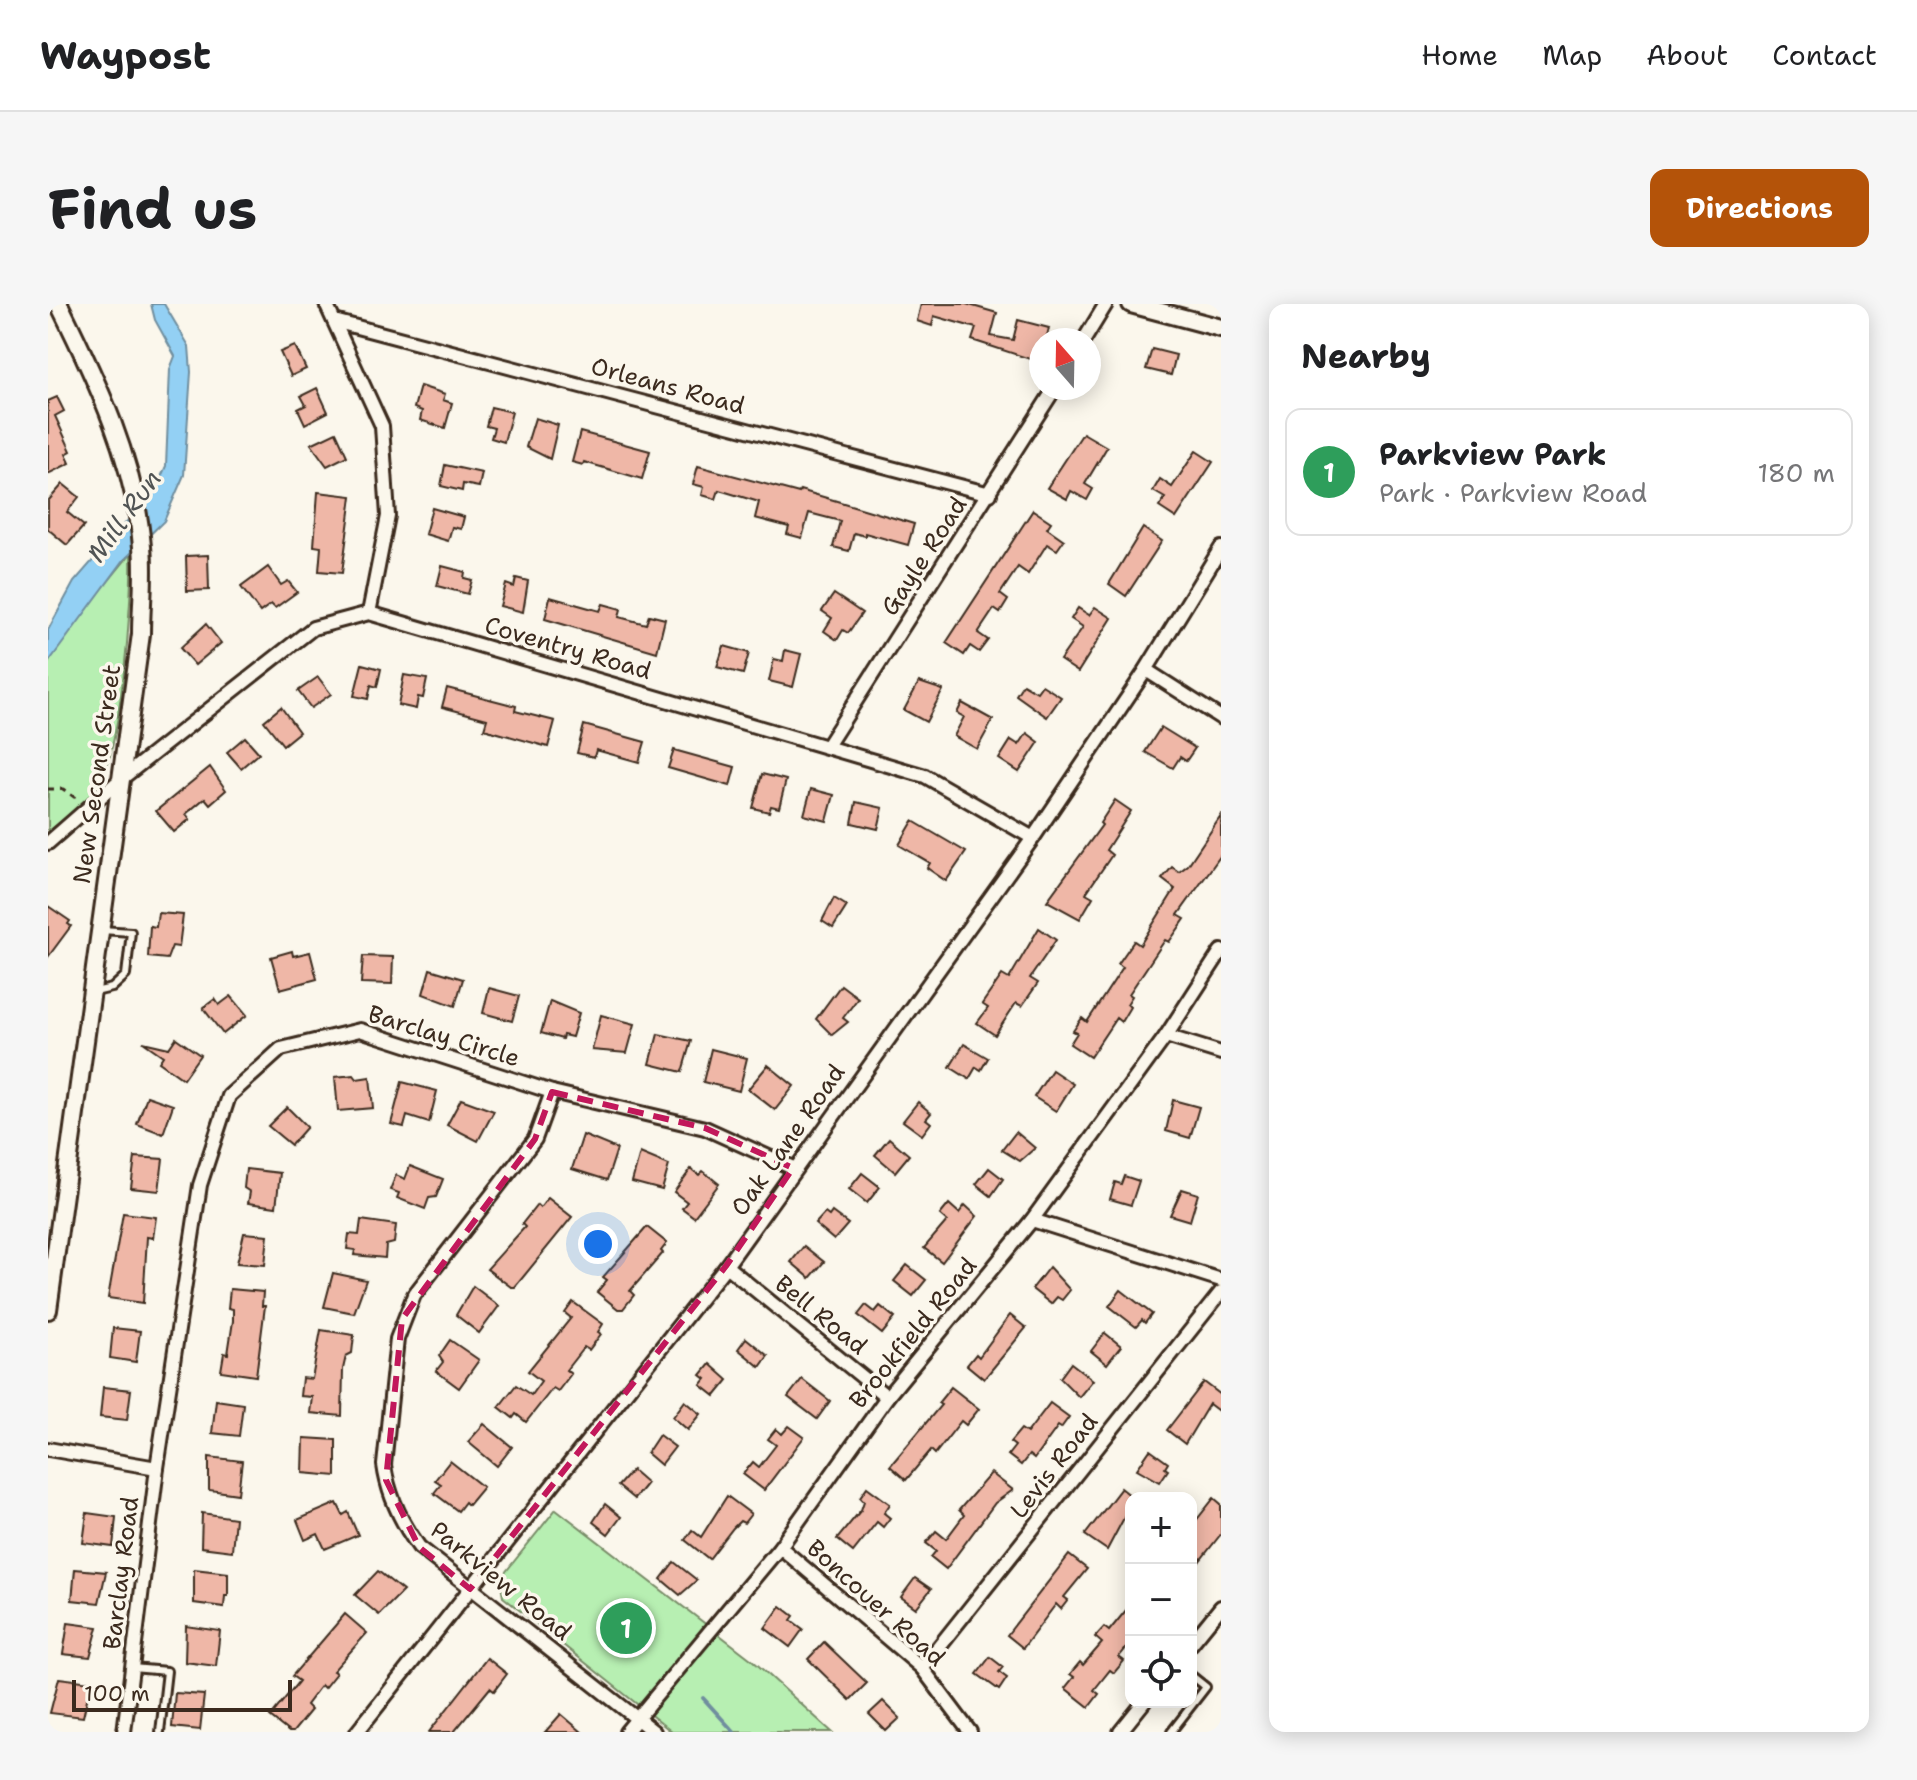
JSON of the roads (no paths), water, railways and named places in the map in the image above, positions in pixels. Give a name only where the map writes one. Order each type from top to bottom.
[{"type":"street","name":"New Second Street","points":[[48,1310],[141,634],[142,549],[136,505],[106,400],[59,304]]},
{"type":"street","points":[[48,843],[121,779],[313,628],[369,613],[388,516],[382,426],[326,304]]},
{"type":"street","points":[[1091,328],[1106,304]]},
{"type":"street","points":[[1131,304],[1221,328]]},
{"type":"street","name":"Orleans Road","points":[[334,321],[990,494]]},
{"type":"street","name":"Gayle Road","points":[[827,746],[1048,400]]},
{"type":"street","name":"Oak Lane Road","points":[[357,1732],[726,1266],[793,1168],[1033,838],[1146,670],[1221,548]]},
{"type":"street","name":"Coventry Road","points":[[369,613],[925,776],[1033,838]]},
{"type":"street","points":[[1146,670],[1221,718]]},
{"type":"street","name":"Brookfield Road","points":[[626,1732],[780,1547],[887,1397],[1032,1220],[1166,1036],[1221,951]]},
{"type":"street","name":"Barclay Circle","points":[[157,1468],[200,1185],[229,1096],[281,1049],[360,1030],[552,1092],[705,1128],[793,1168]]},
{"type":"street","points":[[1166,1036],[1221,1053]]},
{"type":"street","name":"Parkview Road","points":[[552,1092],[535,1139],[414,1295],[397,1339],[384,1465],[386,1480],[399,1517],[419,1547],[654,1732]]},
{"type":"street","points":[[1032,1220],[1221,1280]]},
{"type":"street","name":"Bell Road","points":[[726,1266],[887,1397]]},
{"type":"street","name":"Levis Road","points":[[922,1668],[1221,1292]]},
{"type":"street","points":[[48,1449],[157,1468]]},
{"type":"street","name":"Barclay Road","points":[[124,1732],[157,1468]]},
{"type":"street","name":"Boncouer Road","points":[[780,1547],[922,1668],[970,1732]]},
{"type":"street","points":[[1197,1637],[1221,1607]]},
{"type":"street","points":[[1124,1731],[1140,1708]]},
{"type":"lane","points":[[92,993],[112,988],[126,975],[131,932],[100,930]]},
{"type":"lane","points":[[132,1668],[167,1671],[160,1732]]},
{"type":"lane","points":[[1197,1680],[1206,1687],[1197,1699]]},
{"type":"lane","points":[[1171,1732],[1190,1708]]},
{"type":"water","name":"Mill Run","points":[[151,304],[164,304],[189,346],[191,372],[184,475],[164,521],[124,560],[48,663],[48,630],[74,582],[156,488],[166,466],[170,369],[175,356],[155,320]]},
{"type":"waterway","points":[[703,1698],[734,1732]]},
{"type":"place","name":"Parkview Park","points":[[626,1628]]}]
